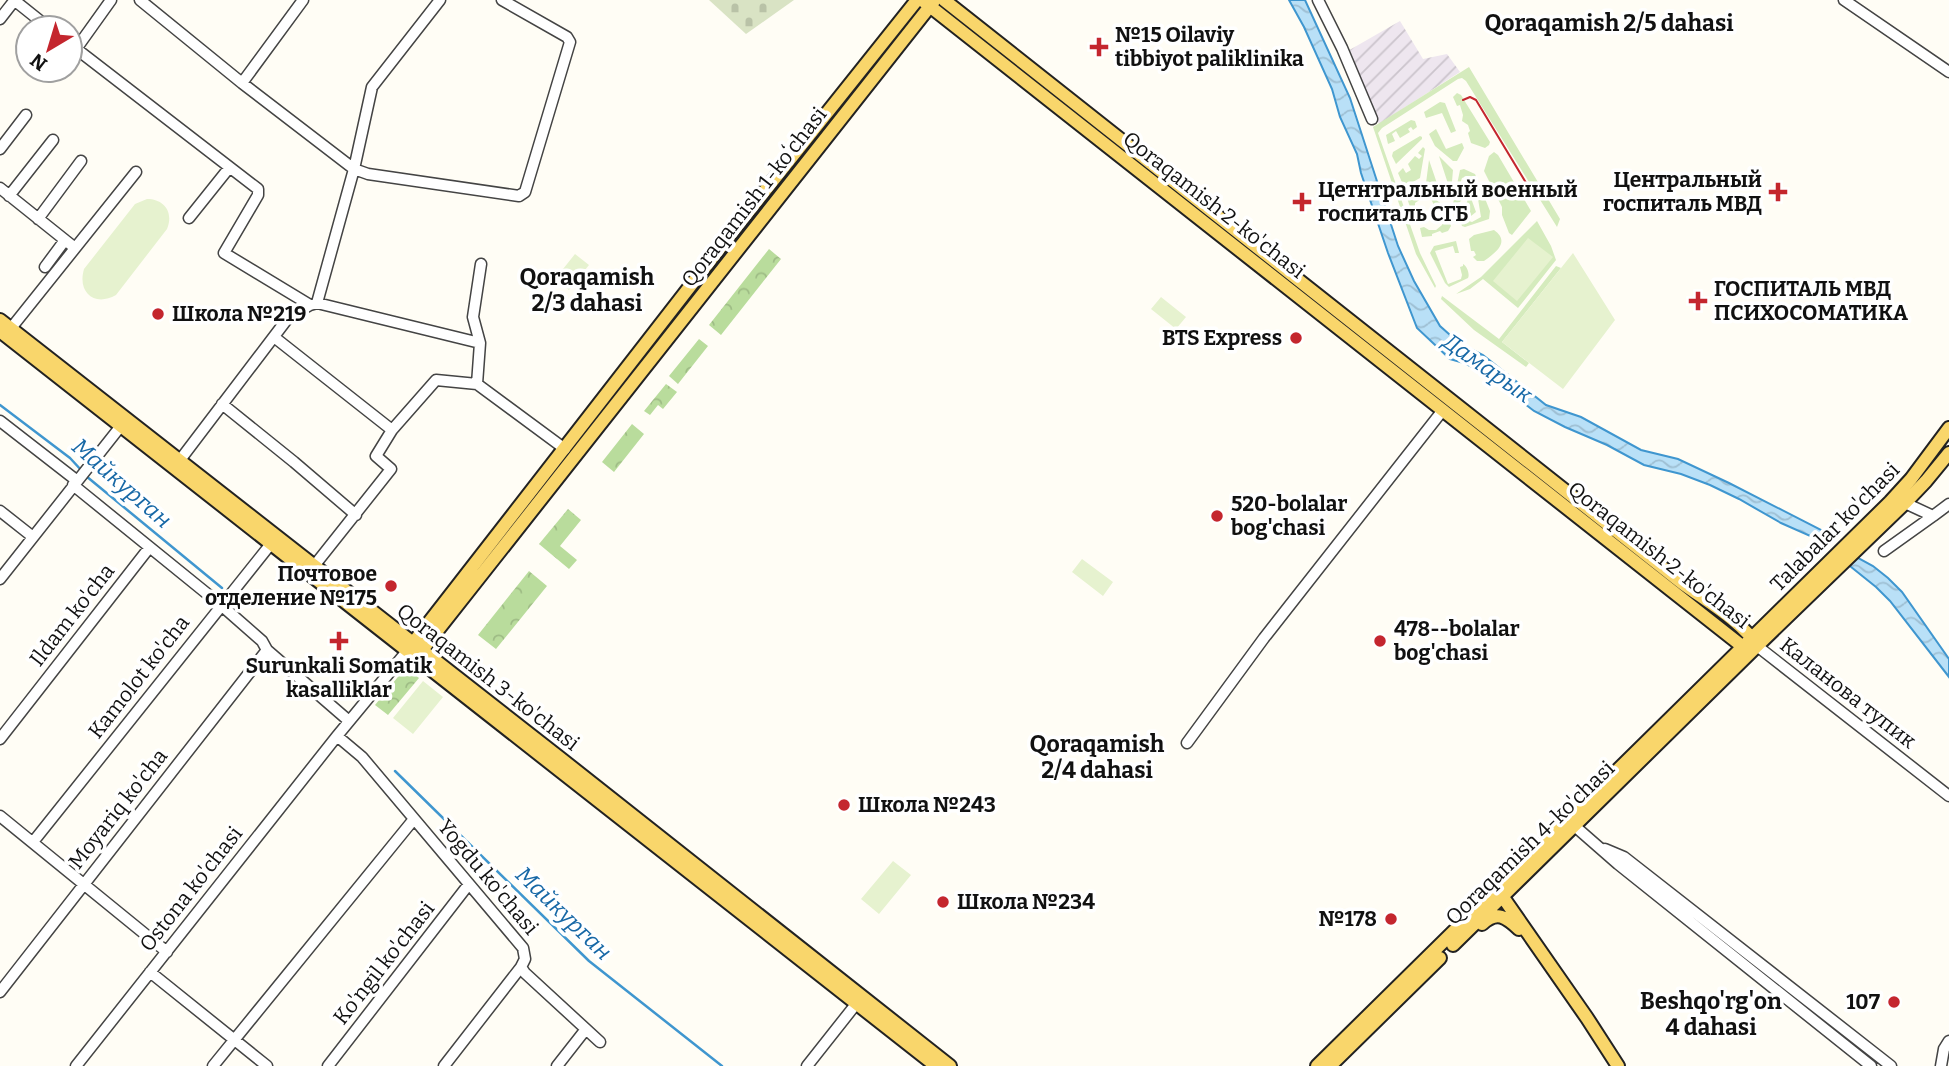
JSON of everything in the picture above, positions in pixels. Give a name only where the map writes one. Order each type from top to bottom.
[{"type":"main road","name":"Qoraqamish 1-koʻchasi","points":[[414,647],[740,222],[917,0]]},
{"type":"main road","name":"Qoraqamish 2-ko'chasi","points":[[944,0],[1125,151]]},
{"type":"main road","name":"Qoraqamish 1-koʻchasi","points":[[414,647],[752,231],[929,2]]},
{"type":"main road","name":"Qoraqamish 2-ko'chasi","points":[[929,2],[1125,151],[1750,643]]},
{"type":"main road","points":[[740,222],[752,231]]},
{"type":"main road","name":"Qoraqamish 3-ko'chasi","points":[[4,329],[414,647]]},
{"type":"main road","name":"Qoraqamish 2-ko'chasi","points":[[1416,381],[1443,410],[1750,643]]},
{"type":"main road","name":"Talabalar ko'chasi","points":[[1750,643],[1866,532],[1911,479],[1949,428]]},
{"type":"main road","name":"Talabalar ko'chasi","points":[[1866,532],[1905,503],[1949,453]]},
{"type":"main road","name":"Qoraqamish 3-ko'chasi","points":[[274,540],[314,566],[860,1000],[950,1066]]},
{"type":"main road","name":"Qoraqamish 4-ko'chasi","points":[[1317,1066],[1448,944],[1750,643]]},
{"type":"main road","points":[[1500,893],[1618,1066]]},
{"type":"main road","name":"Qoraqamish 4-ko'chasi","points":[[1330,1066],[1448,944],[1461,937],[1500,893]]},
{"type":"main road","points":[[1461,937],[1472,932],[1489,917],[1498,916],[1510,920],[1535,944]]},
{"type":"main road","name":"Qoraqamish 3-ko'chasi","points":[[860,1000],[936,1066]]},
{"type":"street","points":[[0,19],[14,0],[32,14]]},
{"type":"street","points":[[84,33],[111,0]]},
{"type":"street","points":[[140,0],[354,169],[368,174],[519,196],[525,192],[570,42],[567,37],[502,0]]},
{"type":"street","points":[[242,83],[303,0]]},
{"type":"street","points":[[177,464],[288,318],[314,304],[354,169],[372,87],[440,0]]},
{"type":"street","points":[[1318,0],[1372,119]]},
{"type":"street","points":[[1844,0],[1949,72]]},
{"type":"street","points":[[84,55],[258,189],[259,192],[224,253],[314,304],[480,343]]},
{"type":"street","points":[[0,149],[26,115]]},
{"type":"street","points":[[9,196],[53,140]]},
{"type":"street","points":[[38,219],[82,161]]},
{"type":"street","points":[[189,218],[229,168]]},
{"type":"street","points":[[4,329],[75,248],[136,172]]},
{"type":"street","points":[[0,188],[75,248]]},
{"type":"street","points":[[45,267],[65,240]]},
{"type":"street","points":[[477,384],[480,343],[473,317],[481,264]]},
{"type":"street","points":[[274,337],[392,430]]},
{"type":"street","points":[[314,566],[391,469],[376,456],[392,430],[436,380],[477,384],[565,449]]},
{"type":"street","points":[[222,404],[356,515]]},
{"type":"street","points":[[1186,743],[1264,638],[1443,410]]},
{"type":"street","points":[[0,421],[149,548],[222,603],[262,641],[267,650],[349,721]]},
{"type":"street","points":[[0,579],[124,422]]},
{"type":"street","points":[[1905,503],[1933,516]]},
{"type":"street","points":[[1884,551],[1949,504]]},
{"type":"street","points":[[0,510],[33,537]]},
{"type":"street","name":"Kamolot ko'cha","points":[[33,842],[274,540]]},
{"type":"street","name":"Ildam ko'cha","points":[[0,739],[149,548]]},
{"type":"street","name":"Каланова тупик","points":[[1750,643],[1949,796]]},
{"type":"street","name":"Ostona ko'chasi","points":[[76,1066],[349,721],[414,647]]},
{"type":"street","name":"Moyariq ko'cha","points":[[0,992],[267,650]]},
{"type":"street","name":"Yogdu ko'chasi","points":[[337,736],[362,757],[523,948],[525,959],[521,967],[524,972],[600,1042]]},
{"type":"street","points":[[0,816],[167,951]]},
{"type":"street","points":[[213,1066],[414,819]]},
{"type":"street","points":[[1571,823],[1618,864],[1871,1066]]},
{"type":"street","points":[[1601,848],[1624,857],[1891,1066]]},
{"type":"street","name":"Ko'ngil ko'chasi","points":[[328,1066],[469,884]]},
{"type":"street","points":[[444,1066],[521,967]]},
{"type":"street","points":[[150,972],[267,1066]]},
{"type":"street","points":[[1788,1000],[1795,991]]},
{"type":"street","points":[[807,1066],[860,1000]]},
{"type":"street","points":[[557,1066],[586,1028]]},
{"type":"street","points":[[1941,1066],[1944,1049],[1949,1041]]},
{"type":"shaded area","points":[[1400,21],[1423,59],[1447,54],[1460,72],[1379,124],[1346,52]]},
{"type":"green space","points":[[709,0],[794,0],[746,34]]},
{"type":"green space","points":[[908,25],[782,183],[779,183],[903,26]]},
{"type":"green space","points":[[1469,67],[1560,219],[1557,227],[1466,81],[1458,79],[1378,133],[1435,288],[1416,254],[1373,127]]},
{"type":"green space","points":[[1457,93],[1461,95],[1490,142],[1485,148],[1471,143],[1468,125],[1462,121],[1460,105],[1457,106],[1453,97]]},
{"type":"green space","points":[[1440,102],[1445,103],[1456,131],[1451,133],[1442,113],[1426,118],[1424,112]]},
{"type":"green space","points":[[1411,120],[1415,121],[1417,127],[1413,130],[1411,127],[1408,129],[1410,132],[1400,138],[1396,131],[1392,134],[1395,141],[1388,144],[1386,135]]},
{"type":"green space","points":[[1436,129],[1446,149],[1462,143],[1464,148],[1457,161],[1453,161],[1435,146],[1429,134]]},
{"type":"green space","points":[[1420,136],[1422,139],[1396,164],[1393,152]]},
{"type":"green space","points":[[1423,147],[1425,149],[1420,178],[1404,187],[1398,173],[1403,168],[1406,173],[1411,170],[1408,164],[1415,156],[1419,159],[1422,156],[1418,153]]},
{"type":"green space","points":[[1494,152],[1531,211],[1512,235],[1484,171],[1489,156]]},
{"type":"green space","points":[[1439,156],[1453,170],[1451,193]]},
{"type":"green space","points":[[1429,160],[1442,198],[1426,183]]},
{"type":"green space","points":[[1460,170],[1475,174],[1477,179],[1462,178],[1460,184],[1463,198],[1453,204]]},
{"type":"green space","points":[[1470,181],[1481,189],[1472,196],[1476,212],[1471,216],[1457,212],[1455,207],[1467,203],[1465,185]]},
{"type":"green space","points":[[1421,188],[1444,206],[1446,219],[1449,219],[1451,226],[1448,231],[1422,237],[1420,228],[1436,230],[1444,219],[1441,213],[1433,209],[1431,199],[1424,197],[1415,203],[1415,209],[1422,219],[1415,222],[1406,195]]},
{"type":"green space","points":[[1484,196],[1490,211],[1489,219],[1462,226],[1459,218],[1472,222],[1481,217],[1478,199]]},
{"type":"green space","points":[[147,199],[158,201],[166,208],[169,217],[167,229],[116,295],[95,298],[83,285],[84,269],[135,204]]},
{"type":"green space","points":[[1537,221],[1556,260],[1518,308],[1483,279],[1470,289],[1456,294],[1481,277]]},
{"type":"green space","points":[[1494,230],[1501,239],[1500,247],[1484,261],[1477,261],[1473,257],[1476,255],[1471,251],[1469,239]]},
{"type":"green space","points":[[738,234],[741,236],[428,636],[425,634]]},
{"type":"green space","points":[[1528,238],[1553,257],[1517,301],[1493,281]]},
{"type":"green space","points":[[1456,241],[1459,253],[1455,253],[1453,246],[1435,251],[1448,284],[1461,279],[1460,267],[1463,264],[1468,270],[1468,278],[1449,287],[1430,253],[1434,246]]},
{"type":"green space","points":[[769,249],[781,259],[721,335],[709,325]]},
{"type":"green space","points":[[1573,253],[1615,320],[1563,389],[1502,342]]},
{"type":"green space","points":[[575,254],[589,265],[569,290],[555,279]]},
{"type":"green space","points":[[1556,266],[1561,268],[1502,342],[1529,363],[1526,367],[1474,330],[1441,299],[1442,296],[1499,339]]},
{"type":"green space","points":[[1161,297],[1186,317],[1176,329],[1151,309]]},
{"type":"green space","points":[[699,339],[708,346],[678,384],[669,376]]},
{"type":"green space","points":[[666,384],[677,392],[663,409],[658,405],[650,415],[644,411]]},
{"type":"green space","points":[[632,424],[644,434],[614,472],[602,462]]},
{"type":"green space","points":[[568,509],[581,520],[560,546],[577,560],[569,569],[539,544]]},
{"type":"green space","points":[[1082,559],[1113,582],[1103,596],[1072,572]]},
{"type":"green space","points":[[529,571],[547,586],[496,649],[478,635]]},
{"type":"green space","points":[[406,667],[419,678],[388,715],[375,705]]},
{"type":"green space","points":[[423,681],[443,697],[413,734],[393,718]]},
{"type":"green space","points":[[893,861],[911,875],[879,914],[861,899]]},
{"type":"water","name":"Дамарык","points":[[1289,0],[1305,0],[1350,98],[1398,246],[1414,281],[1440,326],[1459,343],[1483,355],[1546,405],[1581,417],[1641,450],[1678,459],[1831,535],[1858,558],[1888,578],[1902,592],[1949,659],[1949,677],[1890,601],[1815,538],[1710,485],[1681,474],[1644,465],[1534,411],[1485,373],[1450,359],[1417,328],[1388,253],[1357,154],[1340,117],[1332,89]]},
{"type":"pier","points":[[1834,533],[1861,555],[1847,569],[1820,547]]},
{"type":"waterway","name":"Майкурган","points":[[0,405],[70,458],[82,471]]},
{"type":"waterway","name":"Майкурган","points":[[86,476],[222,588]]},
{"type":"waterway","name":"Майкурган","points":[[395,771],[589,961],[722,1066]]},
{"type":"tram line","points":[[1463,100],[1470,97],[1476,100],[1534,196]]},
{"type":"place","name":"№15 Oilaviy tibbiyot paliklinika","points":[[1099,47]]},
{"type":"place","name":"Центральный госпиталь МВД","points":[[1778,192]]},
{"type":"place","name":"Цетнтральный военный госпиталь СГБ","points":[[1302,202]]},
{"type":"place","name":"ГОСПИТАЛЬ МВД ПСИХОСОМАТИКА","points":[[1698,301]]},
{"type":"place","name":"Школа №219","points":[[158,314]]},
{"type":"place","name":"BTS Express","points":[[1296,338]]},
{"type":"place","name":"520-bolalar bog'chasi","points":[[1217,516]]},
{"type":"place","name":"Почтовое отделение №175","points":[[391,586]]},
{"type":"place","name":"Surunkali Somatik kasalliklar","points":[[339,641]]},
{"type":"place","name":"478--bolalar bog'chasi","points":[[1380,641]]},
{"type":"place","name":"Школа №243","points":[[844,805]]},
{"type":"place","name":"Школа №234","points":[[943,902]]},
{"type":"place","name":"№178","points":[[1391,919]]},
{"type":"place","name":"107","points":[[1894,1002]]},
{"type":"district","name":"Qoraqamish 2/5 dahasi","points":[[1609,23]]},
{"type":"district","name":"Qoraqamish 2/3 dahasi","points":[[587,290]]},
{"type":"district","name":"Qoraqamish 2/4 dahasi","points":[[1097,757]]},
{"type":"district","name":"Beshqo'rg'on 4 dahasi","points":[[1711,1014]]}]
